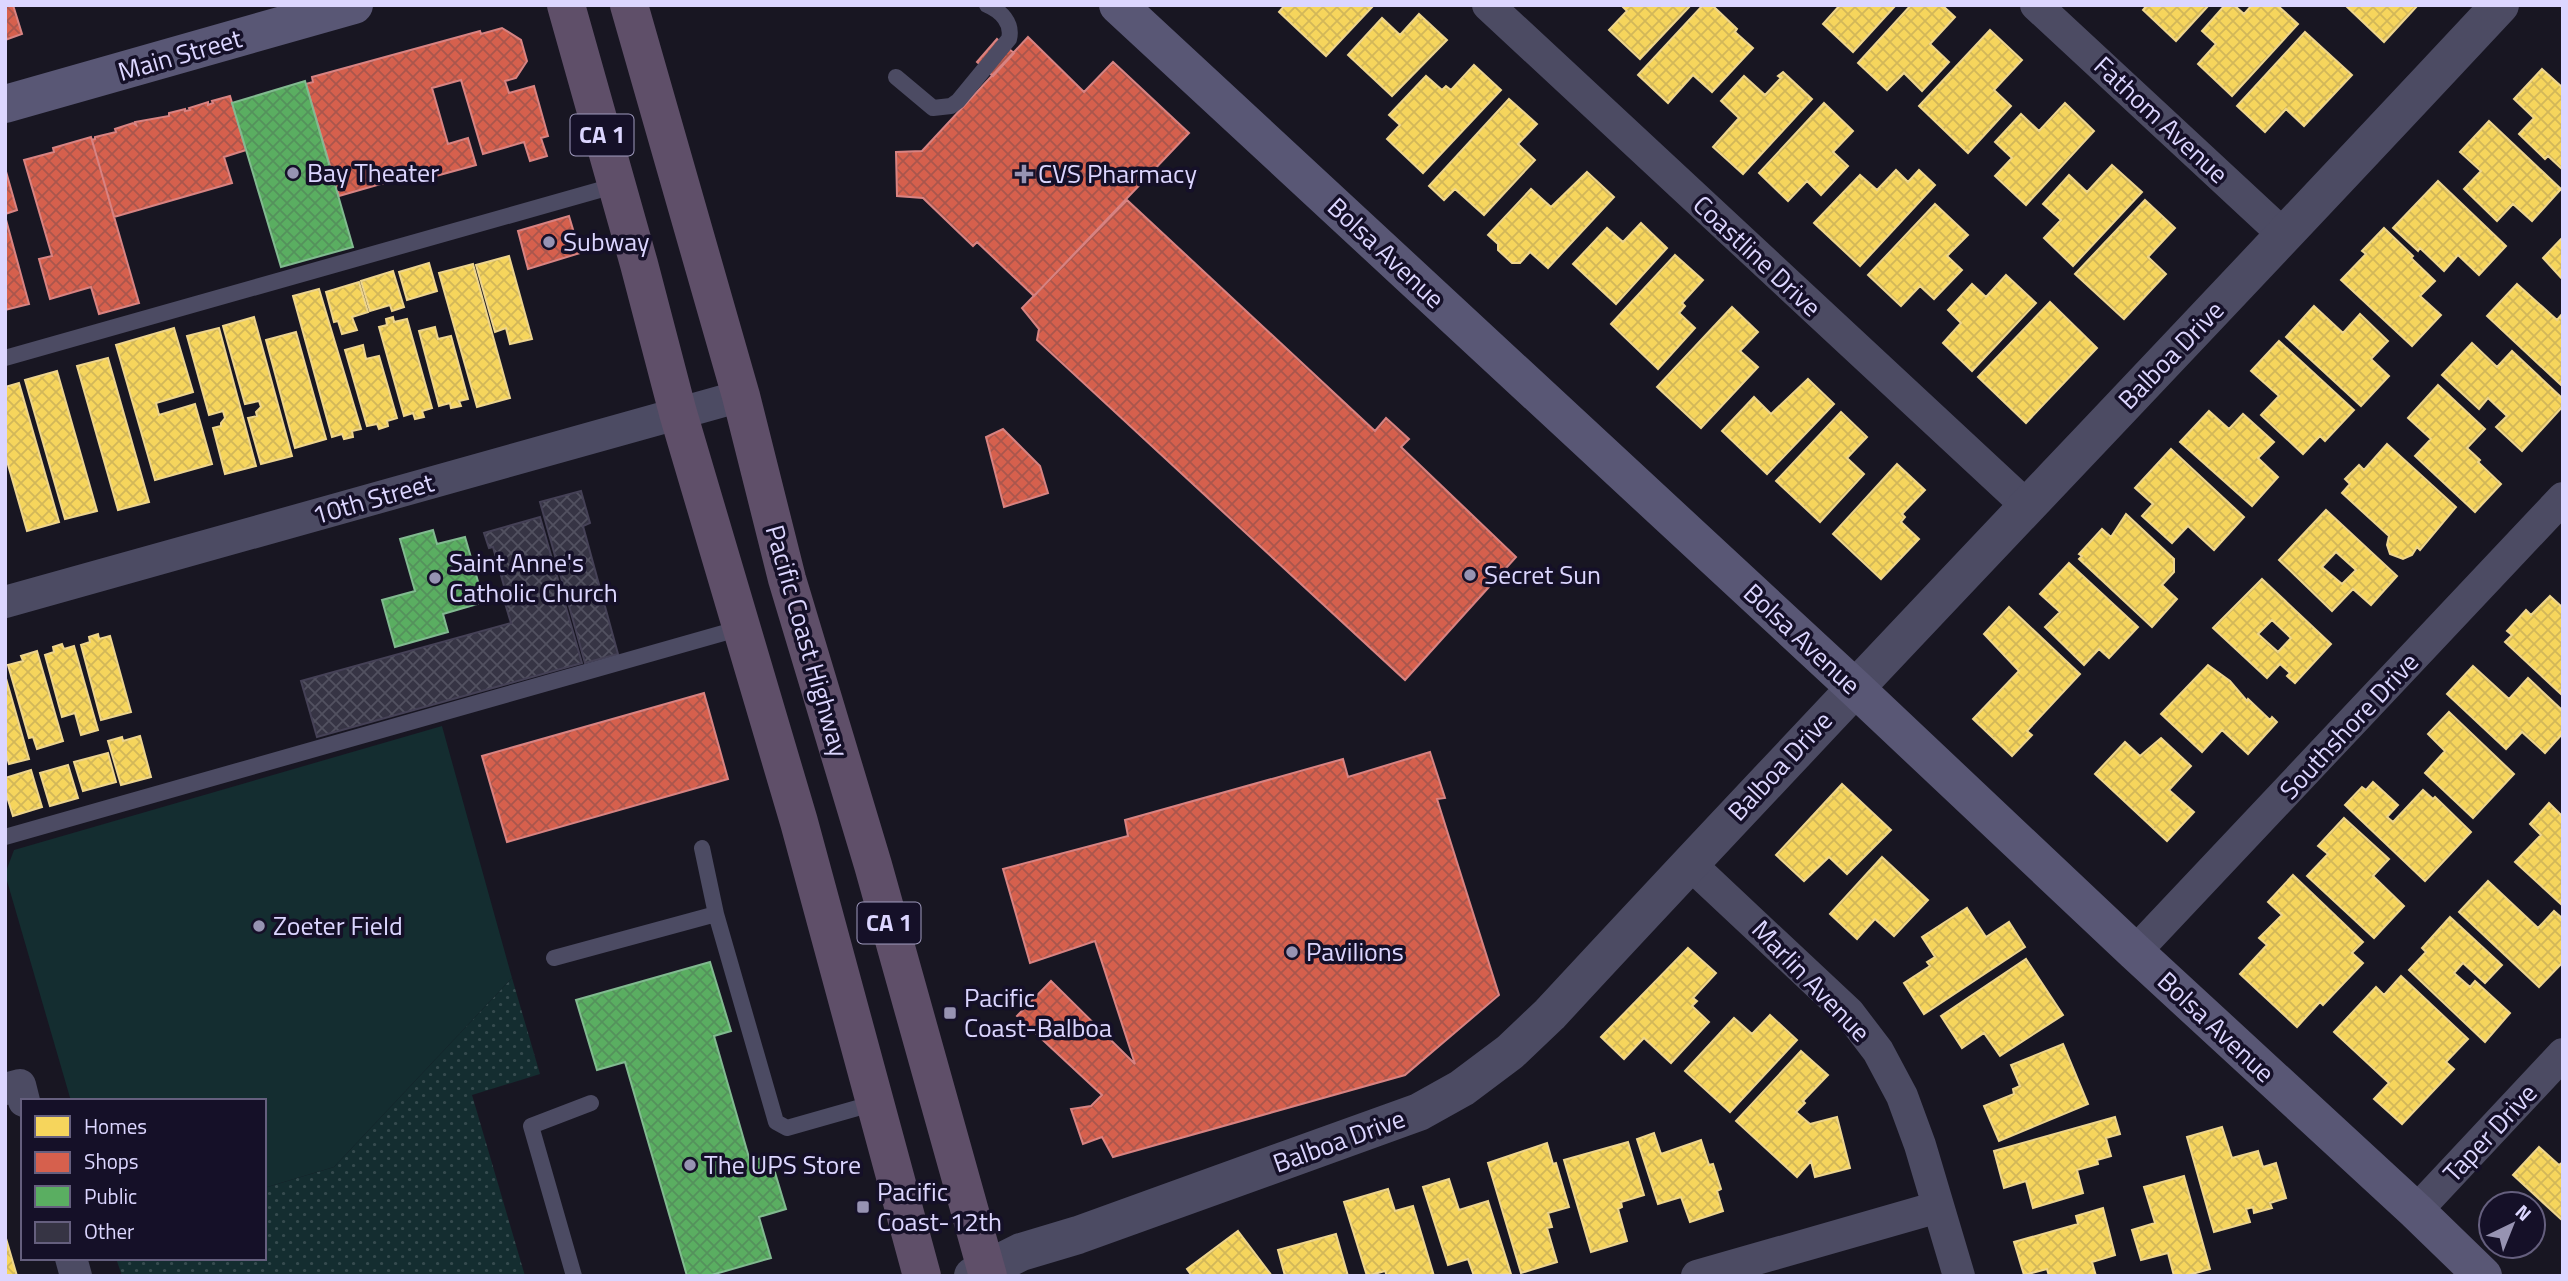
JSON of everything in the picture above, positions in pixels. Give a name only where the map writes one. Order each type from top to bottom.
[{"type":"highway","name":"CA 1","points":[[566,5],[678,413],[799,822],[922,1276]]},
{"type":"highway","name":"Pacific Coast Highway","points":[[629,5],[741,396],[787,579],[873,865],[982,1273]]},
{"type":"main road","name":"Main Street","points":[[5,104],[305,12],[354,5]]},
{"type":"main road","name":"Bolsa Avenue","points":[[1118,5],[1854,687],[2483,1276]]},
{"type":"street","name":"Coastline Drive","points":[[1488,5],[2027,506]]},
{"type":"street","name":"Fathom Avenue","points":[[2036,5],[2285,236]]},
{"type":"street","name":"Balboa Drive","points":[[982,1273],[1021,1252],[1078,1235],[1419,1112],[1462,1088],[1510,1052],[1550,1014],[1854,687],[2285,236],[2500,5]]},
{"type":"street","name":"10th Street","points":[[5,602],[741,396]]},
{"type":"street","name":"Southshore Drive","points":[[2135,953],[2563,498]]},
{"type":"street","name":"Marlin Avenue","points":[[1689,863],[1849,1013],[1878,1051],[1902,1096],[1916,1133],[1959,1276]]},
{"type":"street","name":"Taper Drive","points":[[2416,1211],[2563,1054]]},
{"type":"street","points":[[1697,1276],[1938,1207]]},
{"type":"lane","points":[[896,77],[933,108],[941,108],[958,101],[1010,39],[1009,25],[1004,17],[987,5]]},
{"type":"lane","points":[[5,358],[617,186]]},
{"type":"lane","points":[[5,837],[741,628]]},
{"type":"lane","points":[[702,848],[716,914],[776,1122],[787,1128],[875,1103]]},
{"type":"lane","points":[[554,958],[716,914]]},
{"type":"lane","points":[[575,1276],[531,1126],[592,1103]]},
{"type":"green space","name":"Zoeter Field","points":[[442,726],[512,978],[334,1167],[266,1187],[266,1099],[70,1099],[5,874],[14,850]]},
{"type":"green space","points":[[512,978],[540,1074],[472,1095],[525,1276],[122,1276],[117,1260],[266,1260],[266,1187],[334,1167]]},
{"type":"building: Homes","points":[[1285,5],[1374,5],[1326,56],[1279,12]]},
{"type":"building: Homes","points":[[1621,5],[1691,5],[1640,59],[1609,30],[1627,11]]},
{"type":"building: Homes","points":[[1703,5],[1712,5],[1753,48],[1712,92],[1693,75],[1668,103],[1638,75]]},
{"type":"building: Homes","points":[[1840,5],[1896,5],[1853,52],[1823,24]]},
{"type":"building: Homes","points":[[1911,5],[1942,5],[1955,17],[1930,44],[1949,62],[1922,91],[1904,73],[1887,90],[1858,63]]},
{"type":"building: Homes","points":[[2147,5],[2209,5],[2176,41],[2143,10]]},
{"type":"building: Homes","points":[[2225,5],[2234,5],[2244,14],[2252,5],[2277,5],[2298,24],[2232,96],[2198,64],[2216,44],[2202,31]]},
{"type":"building: Homes","points":[[2345,5],[2418,5],[2384,42]]},
{"type":"building: Homes","points":[[1419,14],[1447,40],[1392,96],[1348,55],[1382,18],[1400,35]]},
{"type":"building: Homes","points":[[1990,30],[2022,60],[1994,90],[2011,106],[1968,153],[1919,106]]},
{"type":"building: Homes","points":[[2305,32],[2352,75],[2304,126],[2286,109],[2265,132],[2237,106]]},
{"type":"building: Homes","points":[[1474,65],[1501,90],[1423,173],[1387,139],[1400,125],[1389,115],[1426,76],[1442,90],[1446,86],[1451,90]]},
{"type":"building: Homes","points":[[2542,69],[2563,88],[2563,170],[2548,156],[2545,159],[2519,134],[2534,118],[2514,99]]},
{"type":"building: Homes","points":[[1783,72],[1812,99],[1743,174],[1713,147],[1739,118],[1721,101],[1744,76],[1765,95],[1781,78],[1778,76]]},
{"type":"building: Homes","points":[[1509,99],[1537,124],[1518,144],[1535,160],[1484,215],[1455,189],[1444,200],[1429,186]]},
{"type":"building: Homes","points":[[1824,103],[1853,131],[1833,152],[1848,166],[1821,195],[1807,181],[1788,201],[1759,173]]},
{"type":"building: Homes","points":[[2065,103],[2094,131],[2026,205],[1995,176],[2012,158],[1995,142],[2021,114],[2039,131]]},
{"type":"building: Homes","points":[[2489,121],[2561,189],[2532,221],[2513,204],[2497,221],[2464,189],[2481,171],[2460,152]]},
{"type":"building: Homes","points":[[2112,165],[2142,192],[2073,266],[2044,238],[2061,220],[2043,204],[2069,175],[2087,192]]},
{"type":"building: Homes","points":[[1896,170],[1908,182],[1919,170],[1935,185],[1860,266],[1814,223],[1860,175],[1877,190]]},
{"type":"building: Homes","points":[[1587,172],[1614,197],[1548,268],[1530,252],[1520,263],[1512,263],[1498,250],[1498,244],[1488,235],[1531,189],[1551,207]]},
{"type":"building: Homes","points":[[2438,181],[2506,246],[2479,275],[2458,255],[2444,271],[2420,248],[2418,251],[2393,228]]},
{"type":"building: Homes","points":[[2145,200],[2175,228],[2148,257],[2166,274],[2124,319],[2075,274]]},
{"type":"building: Homes","points":[[1935,204],[1968,235],[1947,256],[1962,270],[1934,299],[1920,286],[1901,306],[1868,275]]},
{"type":"building: Homes","points":[[1641,223],[1667,248],[1616,304],[1573,264],[1607,228],[1623,242]]},
{"type":"building: Homes","points":[[2384,228],[2435,281],[2420,296],[2441,315],[2412,346],[2341,280],[2366,254],[2362,251]]},
{"type":"building: Homes","points":[[2563,237],[2563,280],[2543,258]]},
{"type":"building: Homes","points":[[1675,255],[1703,280],[1682,303],[1685,306],[1679,313],[1695,328],[1658,369],[1611,324]]},
{"type":"building: Homes","points":[[509,256],[532,339],[510,344],[506,328],[495,332],[476,265]]},
{"type":"building: Homes","points":[[429,263],[437,291],[407,300],[399,272]]},
{"type":"building: Homes","points":[[473,264],[510,398],[477,407],[439,273]]},
{"type":"building: Homes","points":[[393,271],[404,307],[392,311],[390,305],[370,311],[361,281]]},
{"type":"building: Homes","points":[[2006,275],[2036,303],[1972,371],[1943,343],[1961,323],[1948,310],[1972,284],[1986,297]]},
{"type":"building: Homes","points":[[359,282],[368,312],[352,317],[357,330],[342,334],[338,321],[334,322],[326,292]]},
{"type":"building: Homes","points":[[2517,284],[2557,320],[2563,313],[2561,385],[2487,316]]},
{"type":"building: Homes","points":[[319,289],[361,429],[352,431],[353,437],[344,439],[342,434],[332,437],[293,296]]},
{"type":"building: Homes","points":[[2050,302],[2097,348],[2026,423],[1978,377]]},
{"type":"building: Homes","points":[[2314,306],[2343,333],[2360,314],[2388,341],[2371,359],[2389,376],[2361,406],[2286,337]]},
{"type":"building: Homes","points":[[1732,307],[1758,332],[1740,351],[1758,367],[1701,428],[1657,387]]},
{"type":"building: Homes","points":[[254,317],[292,456],[261,464],[248,418],[257,416],[256,412],[261,407],[259,401],[245,404],[223,326]]},
{"type":"building: Homes","points":[[393,317],[394,322],[407,319],[432,408],[422,411],[424,417],[415,419],[413,413],[404,416],[379,327],[387,325],[386,319]]},
{"type":"building: Homes","points":[[435,327],[438,339],[451,336],[468,399],[459,401],[461,406],[451,408],[450,403],[439,406],[419,331]]},
{"type":"building: Homes","points":[[174,328],[193,392],[156,403],[159,415],[195,404],[212,464],[155,480],[116,345]]},
{"type":"building: Homes","points":[[219,328],[256,466],[225,474],[213,428],[221,426],[225,418],[223,411],[209,415],[187,336]]},
{"type":"building: Homes","points":[[296,332],[326,439],[295,448],[266,340]]},
{"type":"building: Homes","points":[[2279,341],[2354,410],[2325,441],[2320,436],[2303,454],[2261,415],[2279,396],[2251,371]]},
{"type":"building: Homes","points":[[2472,343],[2497,367],[2512,351],[2563,399],[2563,406],[2522,451],[2496,427],[2507,416],[2488,398],[2479,409],[2442,375]]},
{"type":"building: Homes","points":[[363,345],[366,359],[379,356],[397,418],[387,421],[388,426],[379,429],[377,424],[367,426],[345,350]]},
{"type":"building: Homes","points":[[108,358],[149,502],[118,510],[77,366]]},
{"type":"building: Homes","points":[[57,371],[97,511],[65,519],[25,380]]},
{"type":"building: Homes","points":[[1808,379],[1834,404],[1767,474],[1722,431],[1754,397],[1771,414]]},
{"type":"building: Homes","points":[[19,383],[59,522],[27,531],[5,454],[5,387]]},
{"type":"building: Homes","points":[[2438,385],[2485,429],[2467,448],[2501,484],[2475,512],[2415,456],[2431,439],[2408,418]]},
{"type":"building: Homes","points":[[2209,411],[2229,429],[2243,414],[2274,442],[2258,458],[2278,477],[2252,506],[2180,442]]},
{"type":"building: Homes","points":[[1841,412],[1867,437],[1847,458],[1864,474],[1820,522],[1776,481]]},
{"type":"building: Homes","points":[[2387,444],[2456,507],[2420,550],[2417,547],[2412,555],[2403,559],[2390,554],[2387,545],[2389,536],[2342,493],[2350,484],[2345,479],[2359,465],[2364,470]]},
{"type":"building: Homes","points":[[2171,449],[2244,517],[2214,550],[2188,526],[2172,543],[2142,516],[2153,504],[2135,488]]},
{"type":"building: Homes","points":[[1897,464],[1925,490],[1902,514],[1905,517],[1901,522],[1919,539],[1881,579],[1833,534]]},
{"type":"building: Homes","points":[[2326,510],[2397,576],[2371,605],[2353,589],[2332,611],[2279,560]],"holes":[[[2336,552],[2356,570],[2342,584],[2322,567]]]},
{"type":"building: Homes","points":[[2126,514],[2174,559],[2174,572],[2162,585],[2177,599],[2152,627],[2079,559],[2082,556],[2079,554],[2102,529],[2111,537]]},
{"type":"building: Homes","points":[[2069,563],[2138,627],[2109,658],[2099,649],[2084,665],[2045,627],[2060,612],[2040,594]]},
{"type":"building: Homes","points":[[2262,579],[2331,644],[2295,683],[2287,676],[2290,673],[2280,664],[2267,678],[2213,628]],"holes":[[[2272,620],[2291,638],[2278,652],[2258,634]]]},
{"type":"building: Homes","points":[[2550,596],[2563,608],[2563,696],[2505,642],[2512,635],[2507,631],[2526,610],[2531,615]]},
{"type":"building: Homes","points":[[2009,607],[2080,674],[2027,731],[2032,735],[2012,756],[1973,719],[2019,671],[1984,634]]},
{"type":"building: Homes","points":[[98,634],[99,639],[110,636],[131,712],[101,720],[81,645],[90,642],[89,637]]},
{"type":"building: Homes","points":[[62,644],[64,649],[74,646],[98,730],[81,735],[75,713],[62,717],[45,655],[54,652],[53,647]]},
{"type":"building: Homes","points":[[37,651],[63,741],[37,749],[33,737],[29,738],[8,665],[23,661],[21,656]]},
{"type":"building: Homes","points":[[2208,665],[2230,681],[2247,701],[2248,699],[2270,720],[2272,717],[2277,722],[2248,754],[2222,730],[2202,752],[2161,714]]},
{"type":"building: Homes","points":[[2473,666],[2509,699],[2528,678],[2563,711],[2563,733],[2545,753],[2522,732],[2506,749],[2447,694]]},
{"type":"building: Homes","points":[[5,675],[29,759],[9,764],[5,750]]},
{"type":"building: Homes","points":[[2449,712],[2514,774],[2473,818],[2425,773],[2445,751],[2428,734]]},
{"type":"building: Homes","points":[[140,736],[151,777],[121,785],[108,741],[122,737],[123,741]]},
{"type":"building: Homes","points":[[2161,738],[2191,766],[2169,790],[2194,812],[2167,841],[2095,774],[2125,742],[2140,756]]},
{"type":"building: Homes","points":[[108,753],[116,782],[83,791],[74,762]]},
{"type":"building: Homes","points":[[68,765],[78,798],[50,806],[40,773]]},
{"type":"building: Homes","points":[[31,770],[42,807],[13,816],[5,790],[5,778]]},
{"type":"building: Homes","points":[[2373,782],[2398,805],[2387,817],[2393,822],[2423,790],[2433,799],[2435,797],[2471,832],[2425,881],[2345,805],[2362,787],[2366,790]]},
{"type":"building: Homes","points":[[1842,784],[1891,830],[1847,874],[1829,857],[1804,881],[1776,855]]},
{"type":"building: Homes","points":[[2549,803],[2563,817],[2563,906],[2515,862],[2541,835],[2530,824]]},
{"type":"building: Homes","points":[[2344,818],[2389,859],[2373,876],[2404,906],[2374,938],[2307,876],[2328,854],[2318,846]]},
{"type":"building: Homes","points":[[1882,857],[1928,900],[1894,936],[1875,919],[1857,939],[1830,914]]},
{"type":"building: Homes","points":[[2293,875],[2363,942],[2352,953],[2363,963],[2323,1005],[2320,1002],[2297,1027],[2240,974],[2267,945],[2259,938],[2282,915],[2268,902]]},
{"type":"building: Homes","points":[[2488,881],[2538,928],[2554,911],[2563,919],[2563,962],[2539,987],[2459,912]]},
{"type":"building: Homes","points":[[1967,908],[1986,937],[2009,922],[2025,947],[1924,1014],[1904,983],[1930,966],[1927,962],[1935,957],[1922,937]]},
{"type":"building: Homes","points":[[2450,917],[2502,965],[2485,983],[2463,963],[2454,973],[2470,987],[2475,981],[2510,1013],[2485,1042],[2409,970],[2426,952],[2422,948]]},
{"type":"building: Homes","points":[[1688,948],[1716,973],[1693,998],[1697,1001],[1692,1006],[1709,1022],[1671,1063],[1644,1038],[1624,1059],[1601,1037]]},
{"type":"building: Homes","points":[[2026,959],[2063,1015],[2000,1056],[1984,1033],[1962,1048],[1941,1016]]},
{"type":"building: Homes","points":[[2401,976],[2468,1039],[2446,1062],[2454,1069],[2402,1124],[2374,1099],[2389,1083],[2334,1032],[2376,987],[2384,995]]},
{"type":"building: Homes","points":[[1770,1015],[1797,1040],[1730,1112],[1685,1071],[1734,1018],[1752,1034]]},
{"type":"building: Homes","points":[[2063,1044],[2088,1104],[1999,1141],[1984,1106],[2014,1094],[2013,1089],[2020,1086],[2011,1065]]},
{"type":"building: Homes","points":[[1801,1051],[1828,1075],[1796,1112],[1810,1124],[1837,1117],[1850,1168],[1815,1177],[1811,1161],[1797,1177],[1736,1121]]},
{"type":"building: Homes","points":[[2115,1117],[2120,1134],[2106,1138],[2111,1156],[2097,1160],[2098,1164],[2077,1170],[2083,1193],[2033,1208],[2026,1181],[2004,1188],[1994,1151]]},
{"type":"building: Homes","points":[[2222,1127],[2232,1158],[2258,1151],[2263,1167],[2276,1163],[2286,1198],[2270,1203],[2272,1208],[2254,1213],[2253,1207],[2246,1209],[2250,1222],[2214,1232],[2187,1137]]},
{"type":"building: Homes","points":[[1654,1133],[1661,1154],[1701,1140],[1721,1189],[1717,1191],[1723,1211],[1690,1222],[1681,1197],[1658,1204],[1637,1139]]},
{"type":"building: Homes","points":[[1628,1142],[1644,1195],[1621,1202],[1622,1207],[1618,1209],[1627,1241],[1591,1252],[1564,1160]]},
{"type":"building: Homes","points":[[1547,1143],[1569,1207],[1548,1213],[1552,1227],[1547,1228],[1557,1262],[1521,1273],[1488,1163]]},
{"type":"building: Homes","points":[[2539,1147],[2559,1165],[2563,1162],[2563,1221],[2547,1206],[2547,1190],[2529,1190],[2513,1175]]},
{"type":"building: Homes","points":[[2184,1176],[2210,1269],[2174,1276],[2168,1253],[2141,1260],[2132,1230],[2155,1223],[2144,1187]]},
{"type":"building: Homes","points":[[1449,1179],[1459,1210],[1488,1201],[1511,1274],[1474,1276],[1468,1259],[1448,1265],[1423,1187]]},
{"type":"building: Homes","points":[[1388,1189],[1395,1211],[1413,1206],[1434,1276],[1387,1276],[1385,1271],[1367,1276],[1344,1202]]},
{"type":"building: Homes","points":[[2103,1208],[2115,1255],[2092,1262],[2096,1276],[2049,1276],[2047,1269],[2024,1275],[2014,1242],[2078,1224],[2076,1216]]},
{"type":"building: Homes","points":[[1238,1231],[1272,1276],[1192,1276],[1187,1269]]},
{"type":"building: Homes","points":[[1336,1234],[1348,1276],[1285,1276],[1278,1250]]},
{"type":"building: Homes","points":[[5,1235],[17,1276],[5,1276]]},
{"type":"building: Shops","points":[[5,5],[13,5],[22,34],[5,40]]},
{"type":"building: Shops","points":[[502,28],[521,40],[527,61],[516,78],[505,81],[509,93],[534,86],[548,136],[541,138],[547,156],[530,161],[524,142],[483,154],[461,80],[432,88],[448,144],[468,138],[476,165],[414,182],[412,175],[339,196],[306,84],[313,82],[312,77],[480,31],[481,34]]},
{"type":"building: Shops","name":"CVS Pharmacy","points":[[1028,37],[1084,92],[1113,62],[1189,133],[1034,296],[977,242],[973,246],[923,198],[897,196],[896,152],[922,151]]},
{"type":"building: Shops","points":[[997,39],[1014,53],[993,76],[977,62]]},
{"type":"building: Shops","points":[[230,96],[246,150],[224,157],[232,183],[114,217],[92,140],[116,132],[115,129],[133,123],[136,125],[135,122],[169,116],[169,113],[190,110],[189,108],[208,102],[208,105],[213,103],[212,101]]},
{"type":"building: Shops","points":[[91,137],[139,303],[99,314],[91,287],[50,299],[39,259],[52,256],[24,160],[54,152],[53,148]]},
{"type":"building: Shops","points":[[5,168],[17,210],[5,214]]},
{"type":"building: Shops","points":[[1127,200],[1375,431],[1386,418],[1409,439],[1401,447],[1516,557],[1405,680],[1037,340],[1039,329],[1022,308]]},
{"type":"building: Shops","points":[[5,216],[29,304],[5,310]]},
{"type":"building: Shops","name":"Subway","points":[[569,216],[580,253],[528,269],[518,231]]},
{"type":"building: Shops","points":[[1003,429],[1040,466],[1048,493],[1004,507],[986,437]]},
{"type":"building: Shops","points":[[704,693],[728,779],[507,842],[482,756]]},
{"type":"building: Shops","name":"Pavilions","points":[[1430,752],[1445,798],[1437,799],[1499,995],[1405,1075],[1113,1157],[1102,1137],[1083,1144],[1071,1109],[1091,1106],[1102,1095],[1017,1016],[1051,981],[1135,1064],[1095,941],[1030,963],[1003,869],[1128,836],[1125,820],[1343,759],[1348,777]]},
{"type":"building: Public","name":"Bay Theater","points":[[305,81],[353,247],[281,267],[232,103]]},
{"type":"building: Public","points":[[433,530],[437,544],[465,537],[484,602],[443,614],[448,632],[395,647],[382,600],[415,591],[400,539]]},
{"type":"building: Public","points":[[710,962],[731,1031],[714,1036],[750,1161],[770,1156],[786,1209],[759,1217],[771,1258],[708,1276],[687,1276],[625,1062],[597,1070],[576,1000]]},
{"type":"building: Other","points":[[581,491],[590,523],[583,526],[618,654],[585,663],[540,502]]},
{"type":"building: Other","points":[[540,517],[582,663],[317,737],[301,681],[511,623],[493,547],[489,548],[484,533]]},
{"type":"place","name":"Bay Theater","points":[[293,173]]},
{"type":"place","name":"CVS Pharmacy","points":[[1024,174]]},
{"type":"place","name":"Subway","points":[[549,242]]},
{"type":"place","name":"Secret Sun","points":[[1470,575]]},
{"type":"place","name":"Saint Anne's Catholic Church","points":[[435,578]]},
{"type":"place","name":"Zoeter Field","points":[[259,926]]},
{"type":"place","name":"Pavilions","points":[[1292,952]]},
{"type":"place","name":"Pacific Coast-Balboa","points":[[950,1013]]},
{"type":"place","name":"The UPS Store","points":[[690,1165]]},
{"type":"place","name":"Pacific Coast-12th","points":[[863,1207]]}]
